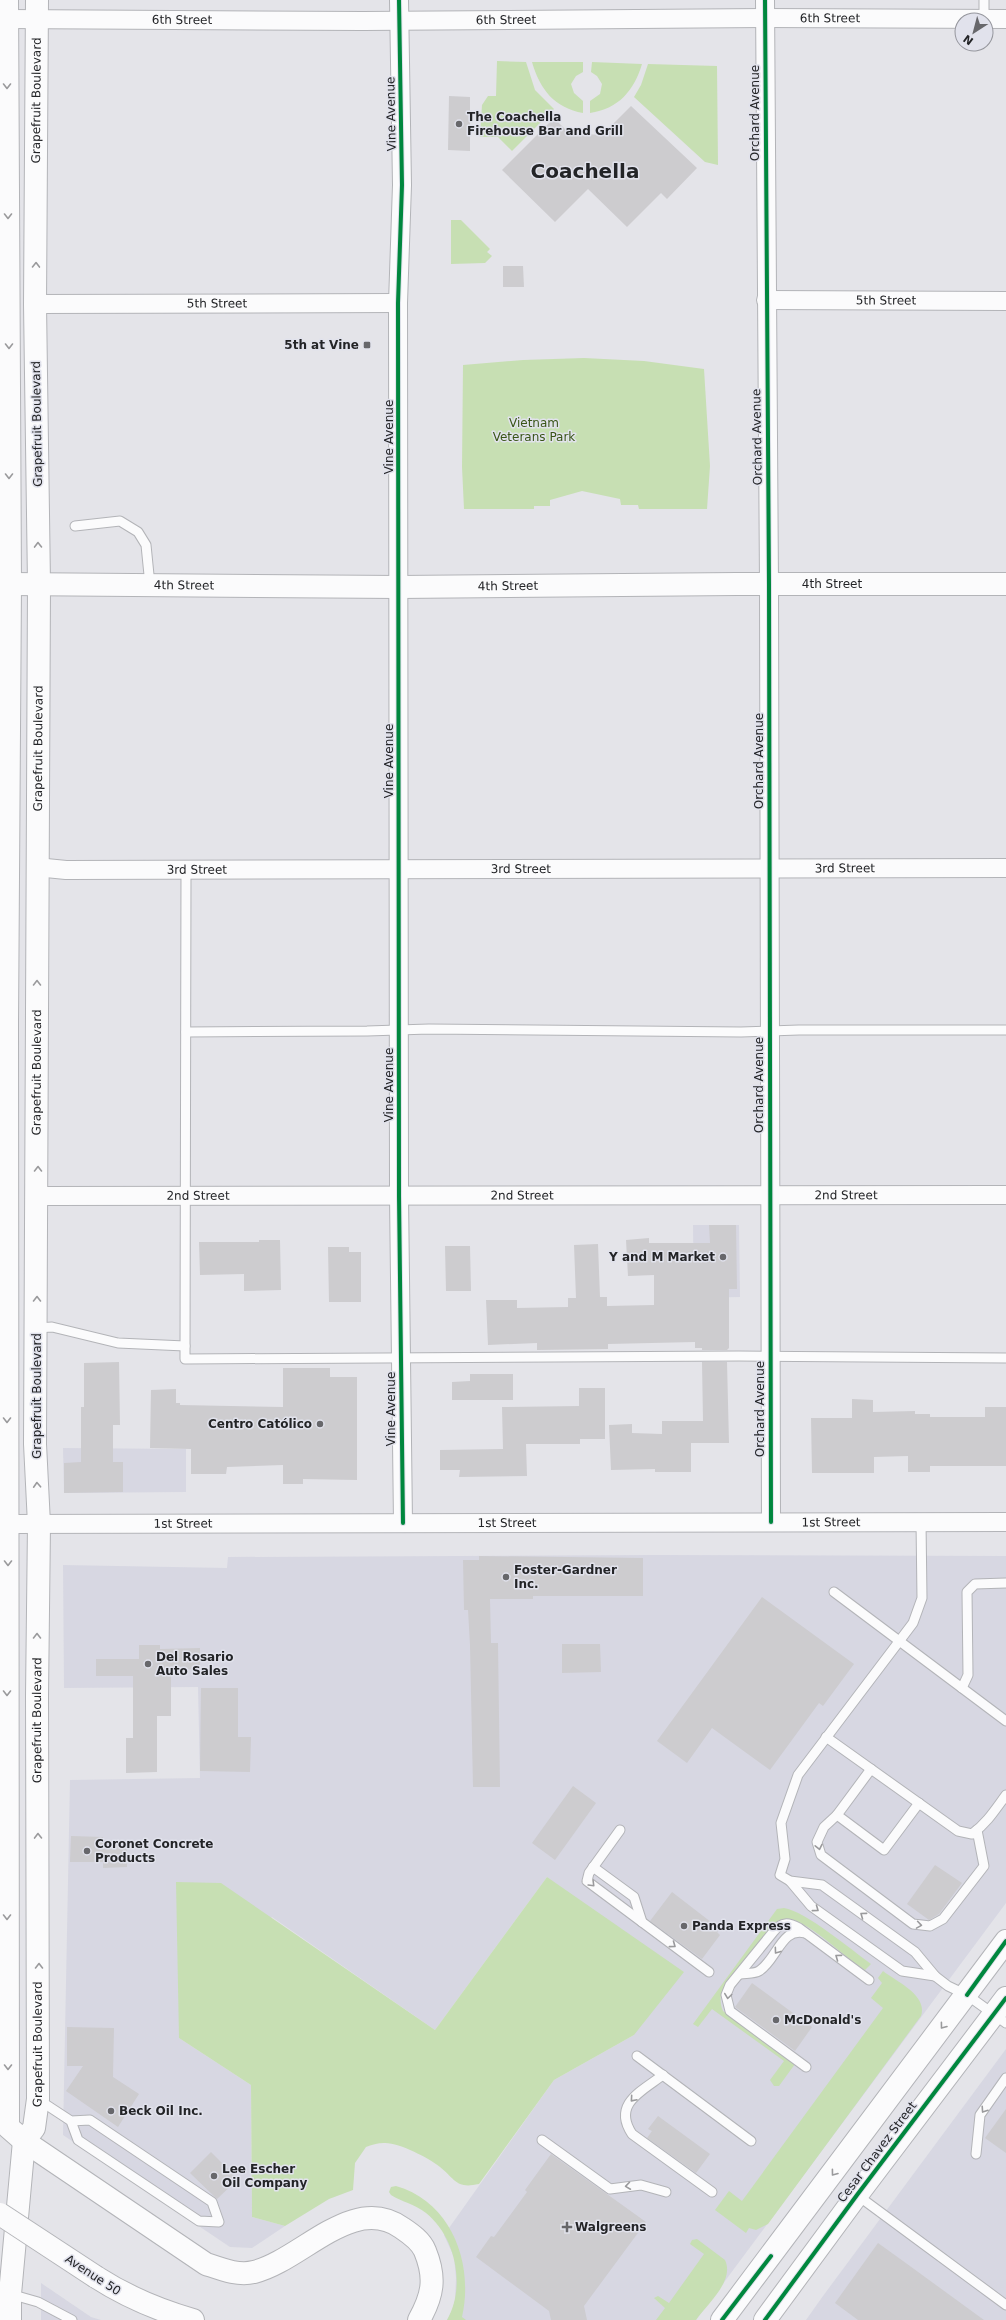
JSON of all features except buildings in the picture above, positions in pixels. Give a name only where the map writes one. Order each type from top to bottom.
[{"type":"main road","points":[[7,10],[10,584],[4,1602],[8,2126],[24,2140],[206,2264],[228,2271],[251,2273],[269,2268],[290,2257],[340,2225],[357,2220],[376,2217],[397,2224],[414,2236],[424,2249],[430,2265],[433,2285],[430,2297],[419,2320]]},
{"type":"main road","name":"Grapefruit Boulevard","points":[[10,2320],[10,2294],[24,2140],[34,2128],[38,2099],[37,1666],[39,1524],[35,1444],[38,1196],[36,867],[39,584],[35,304],[37,10]]},
{"type":"main road","name":"4th Street","points":[[10,584],[399,587],[1006,584]]},
{"type":"main road","name":"Cesar Chavez Street","points":[[722,2320],[1006,1941]]},
{"type":"main road","name":"Cesar Chavez Street","points":[[765,2320],[857,2194],[1002,2012]]},
{"type":"main road","name":"Avenue 50","points":[[0,2214],[119,2292],[143,2303],[194,2320]]},
{"type":"street","name":"Vine Avenue","points":[[399,0],[402,185],[398,303],[400,869],[399,1196],[403,1523]]},
{"type":"street","name":"Orchard Avenue","points":[[765,0],[769,584],[769,1195],[771,1522]]},
{"type":"street","name":"6th Street","points":[[7,10],[399,21],[765,18],[954,19]]},
{"type":"street","name":"6th Street","points":[[994,19],[1006,19]]},
{"type":"street","name":"5th Street","points":[[766,300],[1006,301]]},
{"type":"street","name":"5th Street","points":[[35,304],[398,303]]},
{"type":"street","name":"3rd Street","points":[[36,867],[66,870],[1006,868]]},
{"type":"street","name":"2nd Street","points":[[38,1196],[1006,1195]]},
{"type":"street","name":"1st Street","points":[[5,1535],[39,1524],[1006,1522]]},
{"type":"lane","points":[[984,0],[984,12]]},
{"type":"lane","points":[[75,526],[120,521],[138,532],[146,545],[150,585]]},
{"type":"lane","points":[[186,870],[185,1359],[770,1357],[1006,1358]]},
{"type":"lane","points":[[186,1032],[399,1030],[1006,1030]]},
{"type":"lane","points":[[37,1328],[52,1327],[118,1343],[185,1346]]},
{"type":"lane","points":[[921,1522],[922,1598],[913,1623],[798,1776],[780,1823],[785,1859],[780,1875],[790,1881],[811,1906],[902,1971],[935,1976]]},
{"type":"lane","points":[[962,1688],[968,1675],[967,1592],[975,1584],[1006,1583]]},
{"type":"lane","points":[[834,1592],[1006,1721]]},
{"type":"lane","points":[[826,1737],[958,1831],[972,1834],[985,1824],[1006,1795]]},
{"type":"lane","points":[[871,1769],[837,1815],[824,1827],[817,1842],[821,1856],[913,1924],[930,1926],[943,1919],[984,1866],[977,1830]]},
{"type":"lane","points":[[837,1815],[884,1850],[919,1803]]},
{"type":"lane","points":[[620,1830],[587,1877],[589,1884],[709,1972]]},
{"type":"lane","points":[[594,1867],[634,1897],[642,1922]]},
{"type":"lane","points":[[790,1881],[822,1886],[915,1952],[935,1976],[948,1986],[1002,2012]]},
{"type":"lane","points":[[806,2067],[730,2011],[726,1995],[730,1985],[780,1924],[791,1924],[870,1980]]},
{"type":"lane","points":[[740,1974],[758,1972],[772,1958],[790,1934],[797,1931],[806,1934]]},
{"type":"lane","points":[[637,2056],[751,2141]]},
{"type":"lane","points":[[664,2075],[632,2098],[624,2113],[627,2126],[632,2134],[712,2192]]},
{"type":"lane","points":[[976,2154],[980,2115],[1006,2078]]},
{"type":"lane","points":[[38,2099],[71,2121],[78,2140],[199,2221],[219,2222],[212,2202],[90,2120],[71,2121]]},
{"type":"lane","points":[[542,2140],[610,2189],[641,2185],[666,2192]]},
{"type":"lane","points":[[857,2194],[1006,2305]]},
{"type":"lane","points":[[10,2294],[38,2302],[72,2320]]},
{"type":"shaded area","points":[[693,1225],[739,1225],[740,1297],[694,1298]]},
{"type":"shaded area","points":[[63,1448],[186,1449],[186,1492],[64,1493]]},
{"type":"shaded area","points":[[654,1555],[1006,1556],[1006,1903],[696,2320],[447,2320],[452,2311],[455,2300],[456,2278],[454,2257],[444,2235],[554,2080],[634,2035],[547,1877],[435,2030],[272,1917],[179,2038],[251,2085],[252,2217],[285,2226],[252,2248],[230,2247],[63,2135],[70,1780],[200,1778],[198,1687],[64,1688],[63,1565],[227,1568],[228,1557]]},
{"type":"shaded area","points":[[1006,2049],[1006,2320],[806,2320],[823,2296]]},
{"type":"shaded area","points":[[41,2283],[91,2317],[101,2320],[41,2320]]},
{"type":"green space","points":[[497,61],[526,62],[535,90],[554,109],[512,151],[498,137],[480,137],[482,105],[488,96],[496,96]]},
{"type":"green space","points":[[532,62],[583,62],[583,72],[576,76],[571,84],[574,93],[583,101],[583,113],[564,107],[550,96],[539,81]]},
{"type":"green space","points":[[592,62],[642,64],[639,74],[624,97],[609,107],[590,113],[590,101],[600,94],[602,84],[597,76],[591,72]]},
{"type":"green space","points":[[648,64],[717,66],[718,165],[705,162],[634,97],[641,85]]},
{"type":"green space","points":[[451,220],[461,220],[490,249],[487,252],[492,256],[485,263],[451,264]]},
{"type":"green space","name":"Vietnam Veterans Park","points":[[584,358],[644,361],[704,369],[710,466],[707,509],[639,509],[638,505],[621,505],[620,499],[582,491],[550,500],[550,506],[534,506],[534,509],[464,509],[462,467],[463,365],[523,360]]},
{"type":"green space","points":[[547,1877],[684,1972],[634,2035],[554,2080],[479,2184],[461,2184],[429,2159],[421,2155],[390,2143],[379,2143],[366,2147],[355,2163],[353,2190],[329,2199],[285,2226],[252,2217],[251,2085],[179,2038],[176,1882],[221,1883],[435,2030]]},
{"type":"green space","points":[[784,1908],[804,1916],[816,1923],[871,1964],[865,1970],[818,1934],[798,1922],[790,1919],[782,1919],[771,1926],[750,1957],[728,1981],[721,1995],[721,2002],[723,2011],[795,2064],[779,2086],[774,2086],[770,2080],[784,2061],[712,2009],[698,2027],[693,2024],[777,1909]]},
{"type":"green space","points":[[883,1971],[916,1995],[922,2008],[921,2016],[768,2224],[756,2230],[749,2228],[746,2233],[715,2210],[729,2191],[742,2201],[883,2008],[871,1998],[882,1983],[878,1978]]},
{"type":"green space","points":[[396,2186],[415,2194],[432,2206],[445,2221],[454,2238],[461,2256],[465,2276],[465,2297],[462,2317],[466,2320],[447,2320],[453,2307],[457,2278],[455,2263],[445,2235],[426,2213],[417,2207],[391,2195],[389,2192],[391,2187]]},
{"type":"green space","points":[[697,2239],[725,2260],[727,2268],[723,2284],[713,2300],[696,2320],[656,2320],[665,2308],[654,2298],[658,2296],[669,2303],[704,2254],[690,2244],[692,2240]]},
{"type":"cycle path","points":[[399,0],[402,185],[398,303],[399,1196],[403,1523]]},
{"type":"cycle path","points":[[765,0],[769,584],[771,1522]]},
{"type":"cycle path","points":[[967,1995],[1006,1941]]},
{"type":"cycle path","points":[[765,2320],[857,2195],[1006,1998]]},
{"type":"cycle path","points":[[722,2320],[771,2256]]},
{"type":"place","name":"The Coachella Firehouse Bar and Grill","points":[[459,124]]},
{"type":"place","name":"5th at Vine","points":[[367,345]]},
{"type":"place","name":"Y and M Market","points":[[723,1257]]},
{"type":"place","name":"Centro Católico","points":[[320,1424]]},
{"type":"place","name":"Foster-Gardner Inc.","points":[[506,1577]]},
{"type":"place","name":"Del Rosario Auto Sales","points":[[148,1664]]},
{"type":"place","name":"Coronet Concrete Products","points":[[87,1851]]},
{"type":"place","name":"Panda Express","points":[[684,1926]]},
{"type":"place","name":"McDonald's","points":[[776,2020]]},
{"type":"place","name":"Beck Oil Inc.","points":[[111,2111]]},
{"type":"place","name":"Lee Escher Oil Company","points":[[214,2176]]},
{"type":"place","name":"Walgreens","points":[[567,2227]]},
{"type":"district","name":"Coachella","points":[[585,171]]}]
